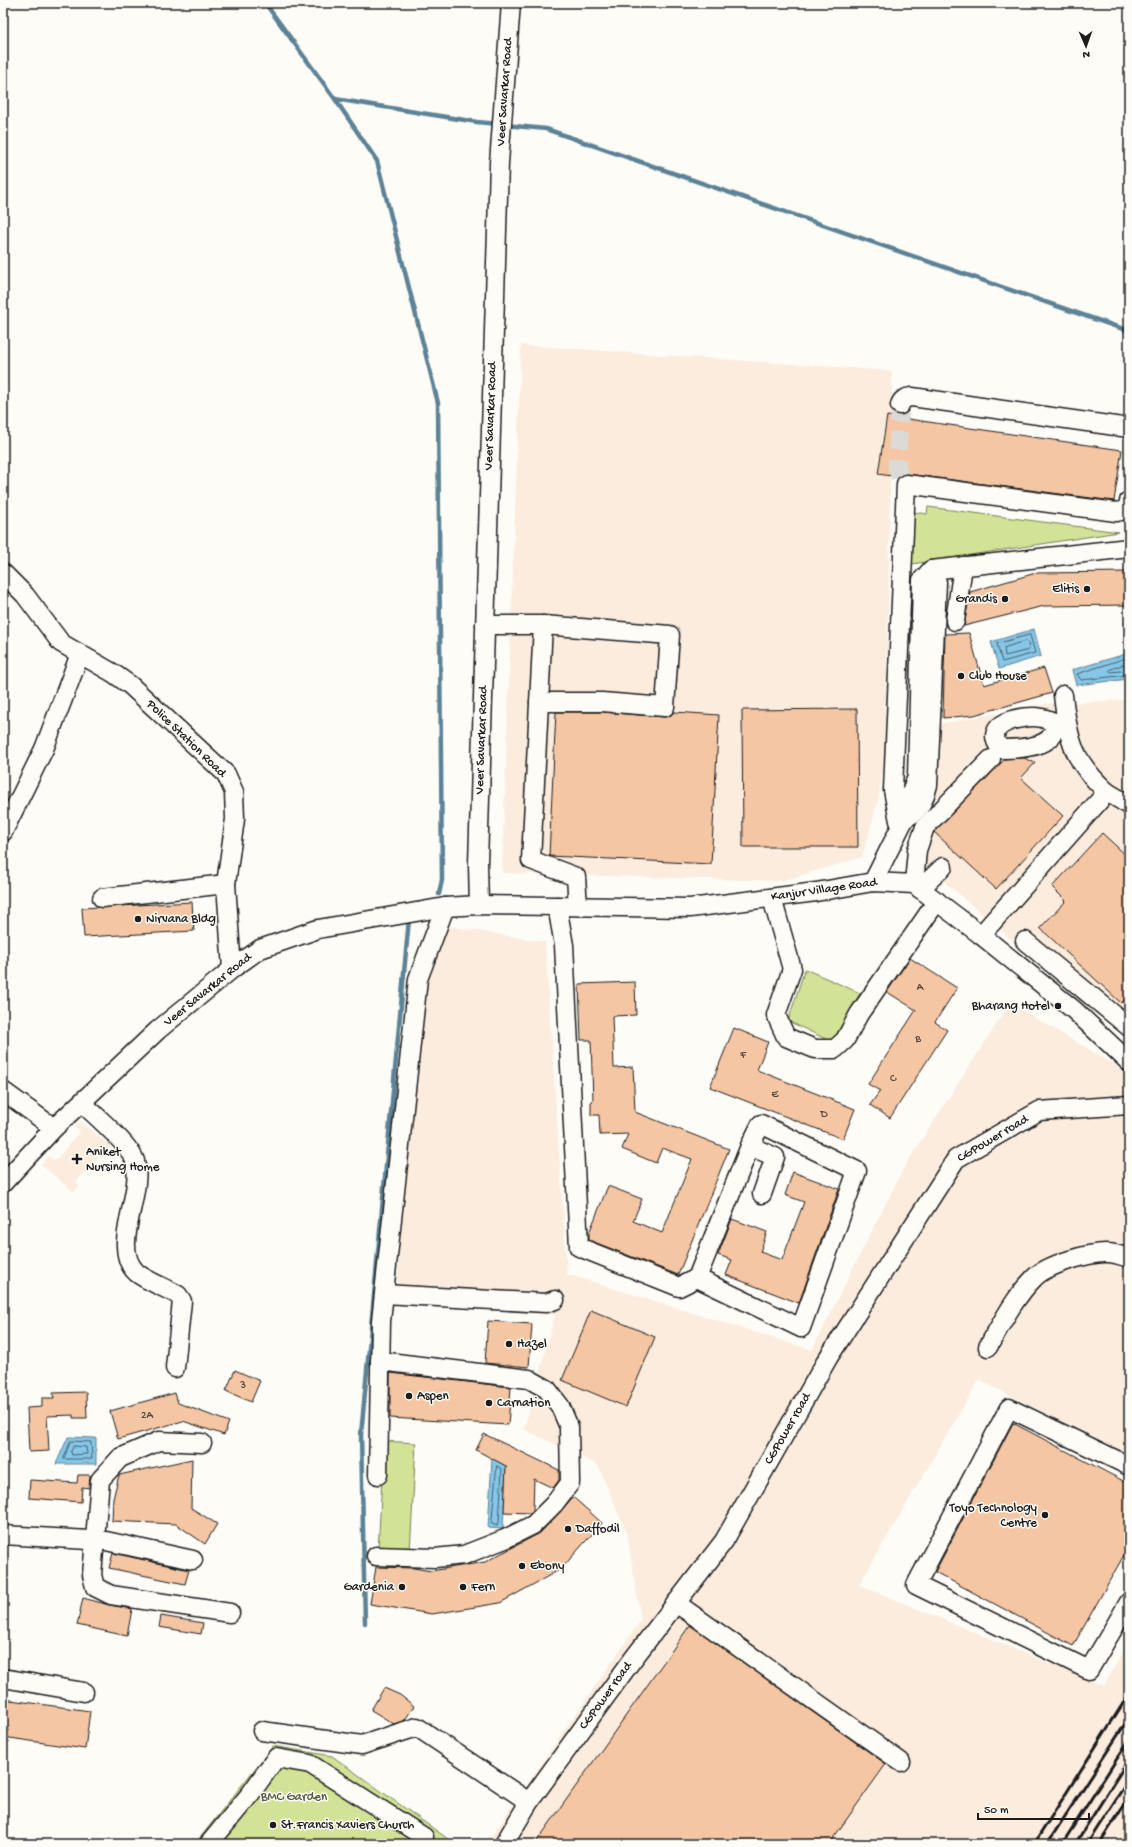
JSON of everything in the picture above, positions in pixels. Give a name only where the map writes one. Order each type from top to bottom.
[{"type":"street","name":"Veer Savarkar Road","points":[[3,1183],[54,1128],[158,1030],[232,969],[260,949],[318,929],[445,907],[479,899],[478,871],[499,163],[505,103],[511,3]]},
{"type":"street","points":[[900,405],[902,400],[912,397],[1129,428]]},
{"type":"street","points":[[903,823],[892,790],[904,481],[1116,512],[1122,512],[1127,508],[1129,501]]},
{"type":"street","points":[[873,882],[903,823],[915,814],[925,797],[928,785],[927,680],[922,580],[931,570],[1020,562],[1129,548]]},
{"type":"street","points":[[955,621],[963,566]]},
{"type":"street","name":"Police Station Road","points":[[3,573],[25,595],[61,643],[113,673],[130,685],[226,774],[234,792],[235,819],[226,884],[232,969]]},
{"type":"street","points":[[485,625],[543,626],[670,636],[665,707],[602,702],[539,702]]},
{"type":"street","points":[[543,626],[531,860],[576,877],[578,906]]},
{"type":"street","points":[[3,832],[44,749],[80,654]]},
{"type":"street","points":[[1063,696],[1061,725],[1076,757],[1094,780],[1107,792],[1129,805]]},
{"type":"street","points":[[991,759],[925,827],[916,850],[924,892],[981,935],[1074,1010],[1129,1062]]},
{"type":"street","points":[[981,935],[1107,792]]},
{"type":"street","points":[[772,898],[792,969],[776,1015],[786,1037],[815,1049],[835,1049],[845,1040],[924,892],[946,870]]},
{"type":"street","name":"Kanjur Village Road","points":[[479,899],[557,906],[690,908],[816,892],[873,882],[924,892]]},
{"type":"street","points":[[102,898],[226,884]]},
{"type":"street","points":[[557,906],[564,946],[579,1247],[679,1287],[697,1278],[750,1146],[761,1124],[857,1171],[801,1328],[697,1278]]},
{"type":"street","points":[[378,1475],[381,1321],[418,980],[445,907]]},
{"type":"street","points":[[1025,941],[1129,1027]]},
{"type":"street","points":[[3,1091],[54,1128]]},
{"type":"street","points":[[82,1103],[129,1149],[135,1160],[136,1184],[125,1243],[127,1255],[138,1273],[178,1295],[182,1301],[175,1368]]},
{"type":"street","name":"CGPower road","points":[[504,1844],[529,1802],[633,1659],[724,1541],[828,1358],[956,1159],[1039,1111],[1129,1105]]},
{"type":"street","points":[[750,1146],[775,1157],[762,1194]]},
{"type":"street","points":[[988,1347],[1018,1299],[1034,1277],[1058,1265],[1088,1254],[1109,1253],[1129,1258]]},
{"type":"street","points":[[384,1294],[546,1303],[555,1300]]},
{"type":"street","points":[[376,1556],[435,1558],[464,1555],[505,1539],[533,1525],[554,1504],[570,1483],[569,1427],[560,1406],[547,1389],[529,1379],[380,1360]]},
{"type":"street","points":[[1129,1466],[1009,1408],[916,1585],[1089,1670],[1129,1602]]},
{"type":"street","points":[[202,1443],[159,1441],[120,1458],[100,1480],[101,1540],[92,1575],[95,1587],[111,1595],[230,1613]]},
{"type":"street","points":[[3,1535],[101,1540],[193,1560]]},
{"type":"street","points":[[676,1603],[901,1762]]},
{"type":"street","points":[[3,1678],[84,1692]]},
{"type":"street","points":[[262,1731],[362,1745],[418,1727],[529,1802]]},
{"type":"street","points":[[209,1844],[251,1793],[276,1758],[310,1764],[424,1837]]},
{"type":"shaded area","points":[[521,345],[892,371],[886,735],[879,798],[862,857],[782,881],[502,873]]},
{"type":"shaded area","points":[[1129,700],[1129,1041],[908,850],[936,802],[933,725],[1047,704]]},
{"type":"shaded area","points":[[447,926],[545,942],[567,1274],[812,1350],[903,1169],[1010,1003],[1129,1073],[1129,1455],[979,1380],[859,1585],[1104,1686],[1129,1641],[1129,1844],[486,1844],[641,1620],[627,1534],[598,1465],[524,1429],[555,1315],[395,1304],[424,983]]},
{"type":"shaded area","name":"Aniket Nursing Home","points":[[80,1121],[111,1146],[94,1163],[93,1162],[76,1182],[80,1186],[74,1192],[41,1165],[48,1156],[55,1161],[80,1131],[75,1127]]},
{"type":"green space","points":[[928,507],[1119,532],[912,564],[913,512],[927,514]]},
{"type":"green space","points":[[805,969],[860,993],[832,1042],[788,1021]]},
{"type":"green space","points":[[384,1441],[416,1443],[410,1552],[378,1551]]},
{"type":"green space","name":"BMC Garden","points":[[273,1746],[332,1756],[455,1844],[195,1844]]},
{"type":"water","points":[[1034,629],[1041,656],[999,669],[991,642]]},
{"type":"water","points":[[1129,653],[1129,679],[1076,685],[1072,670]]},
{"type":"water","points":[[68,1437],[96,1438],[96,1464],[56,1464]]},
{"type":"water","points":[[492,1458],[506,1466],[503,1529],[488,1528]]},
{"type":"building","points":[[887,416],[1122,450],[1114,501],[907,474],[898,477],[878,474]]},
{"type":"building","points":[[1129,572],[1129,605],[1044,606],[964,626],[970,592],[1036,573]]},
{"type":"building","name":"Club House","points":[[969,633],[984,685],[1044,668],[1052,693],[974,715],[943,718],[945,634]]},
{"type":"building","points":[[857,709],[858,847],[743,847],[742,710]]},
{"type":"building","points":[[556,712],[602,712],[664,717],[670,716],[674,712],[719,715],[711,864],[549,856]]},
{"type":"building","points":[[1024,758],[1035,763],[1021,778],[1063,816],[996,889],[934,832],[1005,759]]},
{"type":"building","points":[[1102,833],[1129,858],[1129,995],[1121,1003],[1040,928],[1066,901],[1052,887]]},
{"type":"building","name":"Nirvana Bldg","points":[[192,902],[194,931],[84,937],[82,908]]},
{"type":"building","points":[[910,958],[957,988],[935,1022],[947,1030],[890,1118],[870,1105],[880,1091],[868,1084],[916,1010],[887,992]]},
{"type":"building","points":[[635,982],[636,1015],[612,1016],[614,1068],[633,1067],[635,1112],[729,1149],[678,1275],[589,1240],[589,1233],[608,1186],[642,1199],[633,1221],[662,1233],[692,1159],[662,1148],[656,1163],[622,1149],[628,1134],[600,1135],[599,1115],[591,1115],[591,1101],[593,1101],[591,1040],[581,1040],[579,984]]},
{"type":"building","points":[[734,1028],[768,1042],[757,1070],[855,1109],[843,1139],[710,1087]]},
{"type":"building","points":[[793,1172],[839,1189],[799,1303],[726,1275],[732,1260],[718,1255],[732,1219],[767,1232],[760,1252],[782,1260],[804,1202],[785,1195]]},
{"type":"building","points":[[591,1310],[655,1337],[626,1407],[562,1380]]},
{"type":"building","name":"Hazel","points":[[488,1321],[532,1324],[529,1367],[485,1363]]},
{"type":"building","points":[[235,1370],[260,1381],[251,1402],[226,1391]]},
{"type":"building","points":[[390,1373],[511,1387],[508,1425],[390,1418]]},
{"type":"building","points":[[86,1392],[87,1418],[73,1418],[73,1415],[47,1416],[49,1451],[29,1452],[27,1408],[42,1407],[42,1398],[54,1398],[53,1393]]},
{"type":"building","points":[[175,1393],[178,1403],[229,1422],[224,1435],[183,1421],[118,1439],[110,1411]]},
{"type":"building","name":"Toyo Technology Centre","points":[[1013,1423],[1129,1484],[1129,1546],[1073,1646],[935,1572]]},
{"type":"building","points":[[484,1434],[559,1470],[559,1480],[553,1488],[534,1479],[533,1510],[530,1513],[504,1512],[506,1466],[476,1450]]},
{"type":"building","points":[[192,1459],[191,1508],[217,1524],[205,1544],[176,1524],[112,1521],[113,1499],[119,1475]]},
{"type":"building","points":[[78,1475],[90,1475],[89,1488],[82,1487],[81,1502],[29,1498],[30,1480],[77,1483]]},
{"type":"building","points":[[573,1497],[602,1523],[561,1569],[500,1603],[432,1614],[370,1604],[376,1567],[414,1568],[431,1571],[485,1562],[540,1533]]},
{"type":"building","points":[[113,1553],[189,1570],[185,1584],[109,1568]]},
{"type":"building","points":[[83,1598],[132,1609],[127,1636],[77,1625]]},
{"type":"building","points":[[161,1616],[203,1623],[201,1634],[159,1627]]},
{"type":"building","points":[[690,1625],[886,1764],[829,1844],[535,1844]]},
{"type":"building","points":[[384,1688],[400,1695],[414,1706],[405,1720],[394,1724],[371,1710]]},
{"type":"building","points":[[3,1699],[90,1711],[85,1749],[3,1737]]},
{"type":"waterway","points":[[265,3],[335,99],[377,161],[438,403],[442,880],[439,894]]},
{"type":"waterway","points":[[335,99],[477,122],[498,124]]},
{"type":"waterway","points":[[505,125],[546,129],[1129,331]]},
{"type":"waterway","points":[[365,1623],[361,1435],[409,919]]},
{"type":"tunnel","points":[[900,405],[897,469],[901,478]]},
{"type":"railway","points":[[1034,1844],[1129,1694]]},
{"type":"railway","points":[[1047,1844],[1129,1718]]},
{"type":"railway","points":[[1062,1844],[1129,1740]]},
{"type":"railway","points":[[1075,1844],[1129,1759]]},
{"type":"railway","points":[[1087,1844],[1129,1779]]},
{"type":"railway","points":[[1099,1844],[1129,1798]]},
{"type":"place","name":"Elitis","points":[[1087,589]]},
{"type":"place","name":"Grandis","points":[[1005,599]]},
{"type":"place","name":"Club House","points":[[961,676]]},
{"type":"place","name":"Nirvana Bldg","points":[[138,919]]},
{"type":"place","name":"Bharang Hotel","points":[[1058,1006]]},
{"type":"place","name":"Aniket Nursing Home","points":[[77,1159]]},
{"type":"place","name":"Hazel","points":[[509,1344]]},
{"type":"place","name":"Aspen","points":[[409,1396]]},
{"type":"place","name":"Carnation","points":[[489,1403]]},
{"type":"place","name":"Toyo Technology Centre","points":[[1045,1515]]},
{"type":"place","name":"Daffodil","points":[[568,1529]]},
{"type":"place","name":"Ebony","points":[[522,1566]]},
{"type":"place","name":"Gardenia","points":[[402,1587]]},
{"type":"place","name":"Fern","points":[[463,1587]]},
{"type":"place","name":"St.Francis Xaviers Church","points":[[273,1825]]}]
